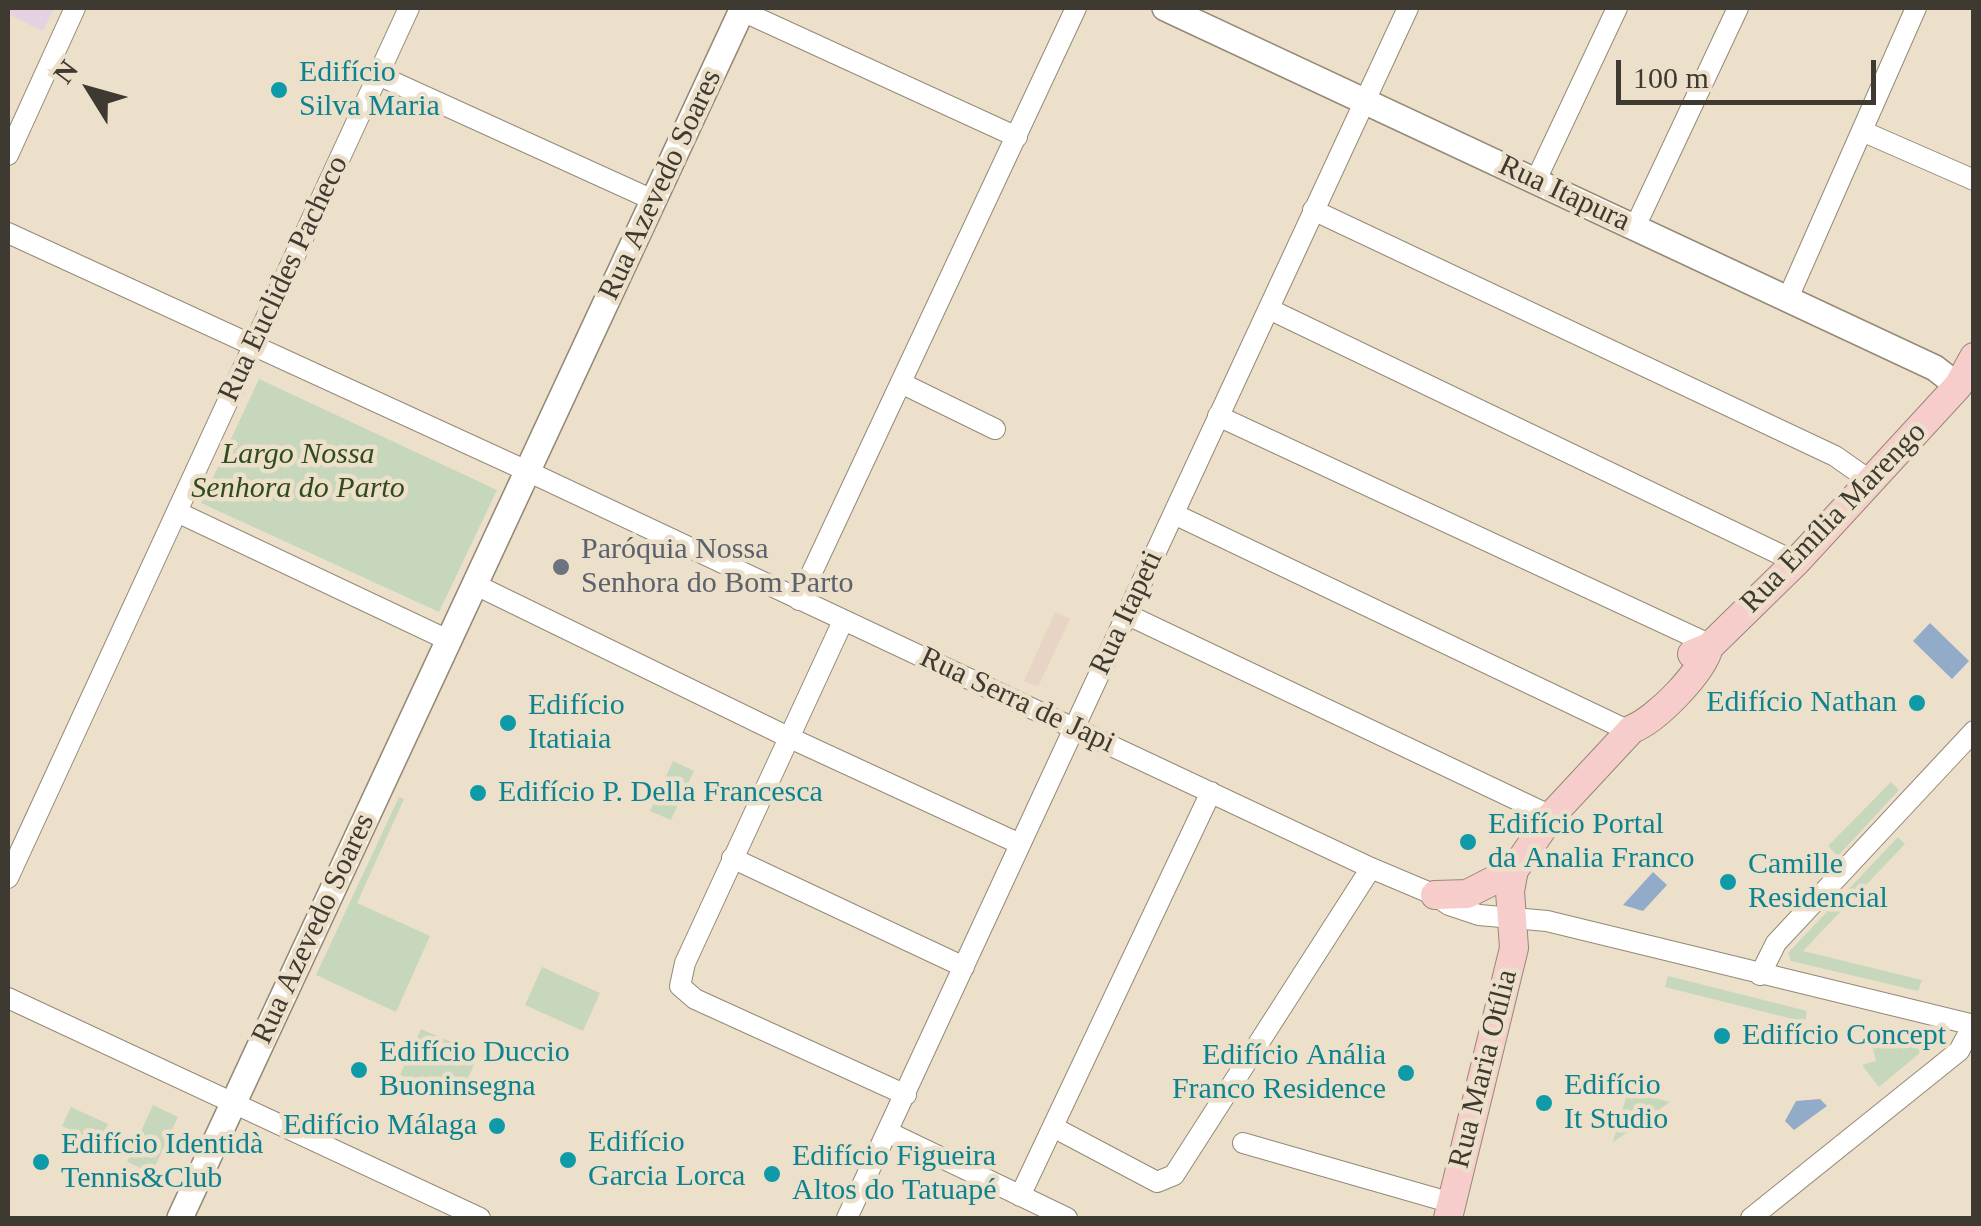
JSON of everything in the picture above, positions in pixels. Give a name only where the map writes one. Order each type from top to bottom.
[{"type":"main road","name":"Rua Emília Marengo","points":[[1514,870],[1551,816],[1630,730],[1635,714],[1694,651],[1710,646],[1796,562],[1872,482],[1966,382],[1974,357]]},
{"type":"main road","points":[[1435,895],[1467,894],[1514,870]]},
{"type":"main road","points":[[1511,919],[1514,870]]},
{"type":"main road","name":"Rua Maria Otília","points":[[1450,1210],[1514,948],[1511,919]]},
{"type":"street","points":[[8,156],[75,8]]},
{"type":"street","name":"Rua Euclides Pacheco","points":[[8,878],[409,8]]},
{"type":"street","points":[[800,600],[1076,8]]},
{"type":"street","name":"Rua Itapeti","points":[[848,1218],[1408,8]]},
{"type":"street","points":[[1536,180],[1618,8]]},
{"type":"street","points":[[1635,228],[1738,8]]},
{"type":"street","points":[[1788,298],[1916,8]]},
{"type":"street","points":[[743,9],[1017,137]]},
{"type":"street","name":"Rua Azevedo Soares","points":[[527,472],[743,9]]},
{"type":"street","name":"Rua Itapura","points":[[1179,10],[1966,382]]},
{"type":"street","points":[[378,74],[654,200]]},
{"type":"street","points":[[1862,131],[1974,180]]},
{"type":"street","points":[[1313,210],[1835,456],[1872,482]]},
{"type":"street","points":[[8,233],[527,472],[450,641],[177,512]]},
{"type":"street","points":[[1269,310],[1796,562]]},
{"type":"street","points":[[901,383],[995,429]]},
{"type":"street","points":[[1218,416],[1710,646]]},
{"type":"street","name":"Rua Serra de Japi","points":[[527,472],[1435,895],[1449,905],[1479,915],[1546,921],[1973,1026]]},
{"type":"street","points":[[1174,514],[1630,730]]},
{"type":"street","points":[[476,585],[788,737],[1020,844]]},
{"type":"street","points":[[1126,614],[1551,816]]},
{"type":"street","points":[[843,620],[680,978],[682,991],[695,999],[906,1095]]},
{"type":"street","name":"Rua Azevedo Soares","points":[[180,1218],[450,641]]},
{"type":"street","points":[[1760,975],[1776,943],[1974,732]]},
{"type":"street","points":[[1020,1196],[1211,792]]},
{"type":"street","points":[[732,858],[964,967]]},
{"type":"street","points":[[1052,1128],[1158,1182],[1174,1175],[1371,868]]},
{"type":"street","points":[[8,998],[480,1218]]},
{"type":"street","points":[[1751,1218],[1960,1051],[1973,1026]]},
{"type":"street","points":[[888,1132],[1067,1218]]},
{"type":"street","points":[[1243,1143],[1450,1210]]},
{"type":"shaded area","points":[[8,8],[54,8],[43,31],[8,14]]},
{"type":"shaded area","points":[[1055,612],[1070,619],[1038,687],[1024,681]]},
{"type":"green space","name":"Largo Nossa Senhora do Parto","points":[[259,379],[497,490],[439,612],[201,503]]},
{"type":"green space","points":[[673,761],[694,771],[671,820],[650,811]]},
{"type":"green space","points":[[1891,782],[1899,790],[1838,856],[1828,846]]},
{"type":"green space","points":[[399,797],[404,799],[357,903],[430,936],[396,1012],[316,975]]},
{"type":"green space","points":[[1898,837],[1905,844],[1803,951],[1922,980],[1918,991],[1791,961],[1788,953]]},
{"type":"green space","points":[[542,967],[600,993],[583,1031],[525,1005]]},
{"type":"green space","points":[[1668,976],[1807,1011],[1805,1022],[1665,987]]},
{"type":"green space","points":[[421,1029],[479,1054],[458,1100],[400,1075]]},
{"type":"green space","points":[[1868,1030],[1927,1047],[1879,1087],[1862,1065],[1876,1061]]},
{"type":"green space","points":[[1628,1091],[1670,1102],[1613,1142]]},
{"type":"green space","points":[[153,1105],[178,1117],[152,1173],[127,1162]]},
{"type":"green space","points":[[71,1107],[108,1124],[99,1143],[62,1126]]},
{"type":"water","points":[[1930,623],[1969,661],[1952,679],[1913,641]]},
{"type":"water","points":[[1653,872],[1667,885],[1643,911],[1623,905]]},
{"type":"water","points":[[1820,1099],[1827,1106],[1794,1130],[1785,1121],[1796,1101]]},
{"type":"place","name":"Edifício Silva Maria","points":[[279,90]]},
{"type":"place","name":"Paróquia Nossa Senhora do Bom Parto","points":[[561,567]]},
{"type":"place","name":"Edifício Nathan","points":[[1917,703]]},
{"type":"place","name":"Edifício Itatiaia","points":[[508,723]]},
{"type":"place","name":"Edifício P. Della Francesca","points":[[478,793]]},
{"type":"place","name":"Edifício Portal da Analia Franco","points":[[1468,842]]},
{"type":"place","name":"Camille Residencial","points":[[1728,882]]},
{"type":"place","name":"Edifício Concept","points":[[1722,1036]]},
{"type":"place","name":"Edifício Duccio Buoninsegna","points":[[359,1070]]},
{"type":"place","name":"Edifício Anália Franco Residence","points":[[1406,1073]]},
{"type":"place","name":"Edifício It Studio","points":[[1544,1103]]},
{"type":"place","name":"Edifício Málaga","points":[[497,1126]]},
{"type":"place","name":"Edifício Garcia Lorca","points":[[568,1160]]},
{"type":"place","name":"Edifício Identidà Tennis&Club","points":[[41,1162]]},
{"type":"place","name":"Edifício Figueira Altos do Tatuapé","points":[[772,1174]]}]
